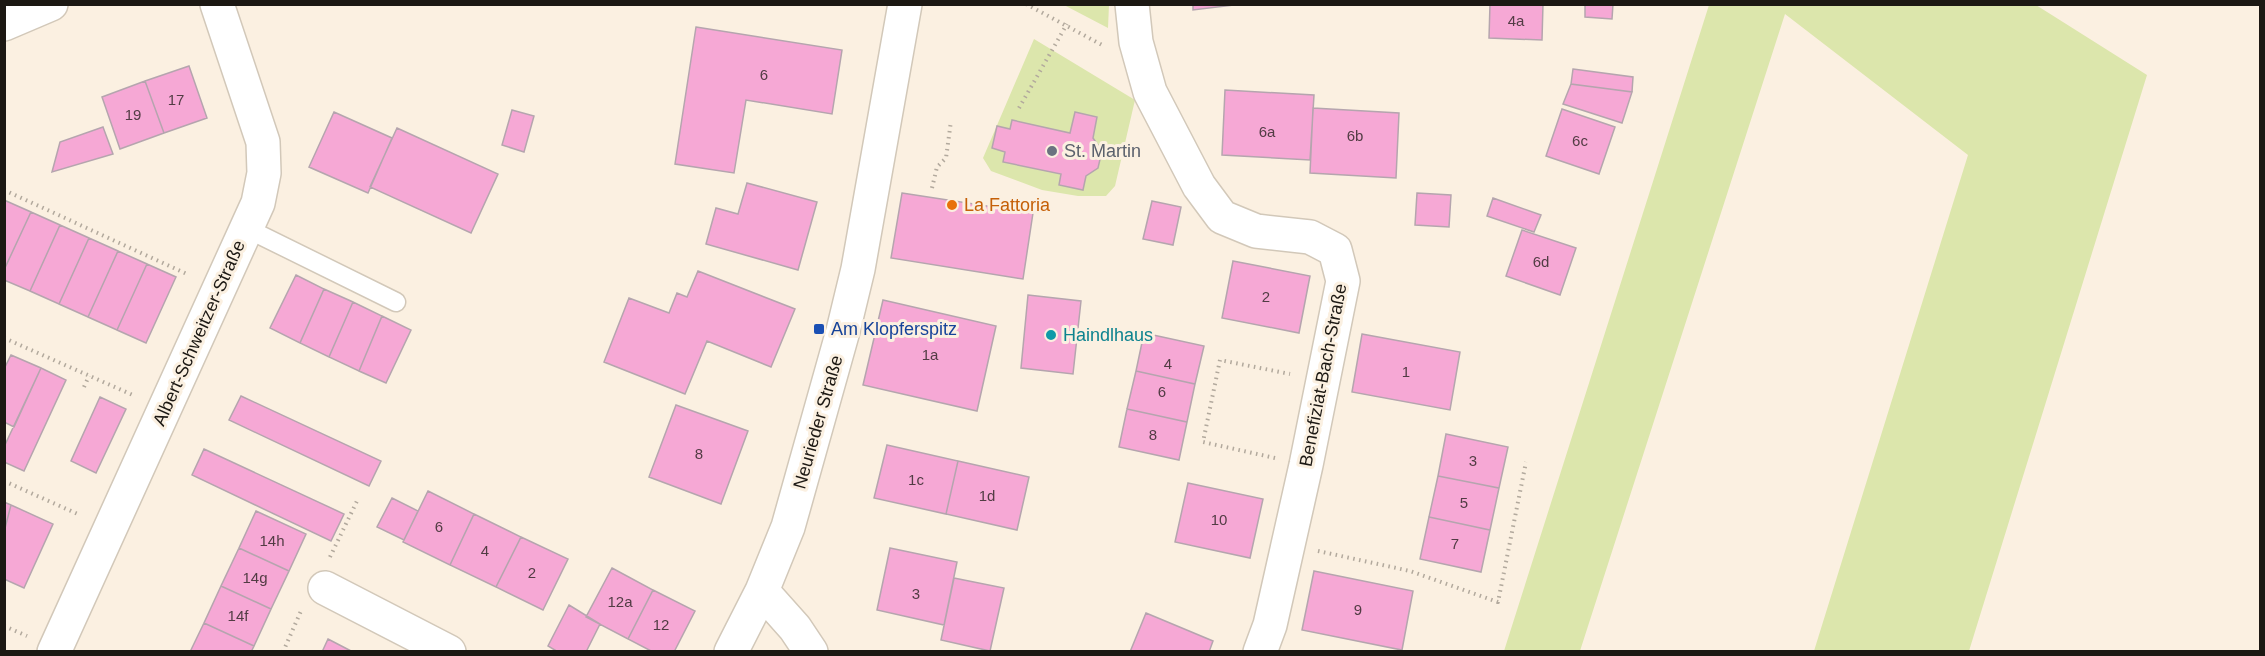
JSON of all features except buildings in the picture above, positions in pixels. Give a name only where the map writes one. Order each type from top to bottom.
[{"type":"street","points":[[4,24],[51,4]]},
{"type":"street","name":"Albert-Schweitzer-Straße","points":[[54,651],[258,203],[264,172],[263,142],[217,4]]},
{"type":"street","name":"Neurieder Straße","points":[[731,651],[762,591],[788,527],[843,332],[869,210],[905,4]]},
{"type":"street","name":"Benefiziat-Bach-Straße","points":[[1132,4],[1136,42],[1150,92],[1199,186],[1222,217],[1256,231],[1310,237],[1335,250],[1343,281],[1306,465],[1270,626],[1260,651]]},
{"type":"street","points":[[325,588],[449,651]]},
{"type":"street","points":[[762,591],[795,628],[811,651]]},
{"type":"lane","points":[[246,228],[396,302]]},
{"type":"path","points":[[1026,4],[1105,46]]},
{"type":"path","points":[[1019,108],[1067,24]]},
{"type":"path","points":[[933,188],[937,167],[946,158],[951,121]]},
{"type":"path","points":[[4,190],[219,288]]},
{"type":"path","points":[[4,338],[164,409]]},
{"type":"path","points":[[1306,465],[1203,442],[1220,360],[1323,380]]},
{"type":"path","points":[[84,387],[89,375]]},
{"type":"path","points":[[1288,545],[1410,571],[1498,602],[1526,462]]},
{"type":"path","points":[[4,481],[110,528]]},
{"type":"green space","points":[[1064,5],[1109,5],[1108,28]]},
{"type":"green space","points":[[1709,5],[2036,5],[2147,75],[1969,651],[1814,651],[1968,155],[1785,14],[1580,651],[1504,651]]},
{"type":"green space","points":[[1034,39],[1135,100],[1115,186],[1106,196],[1078,196],[1042,190],[991,171],[983,158]]},
{"type":"place","name":"St. Martin","points":[[1052,151]]},
{"type":"place","name":"La Fattoria","points":[[952,205]]},
{"type":"place","name":"Am Klopferspitz","points":[[819,329]]},
{"type":"place","name":"Haindlhaus","points":[[1051,335]]}]
